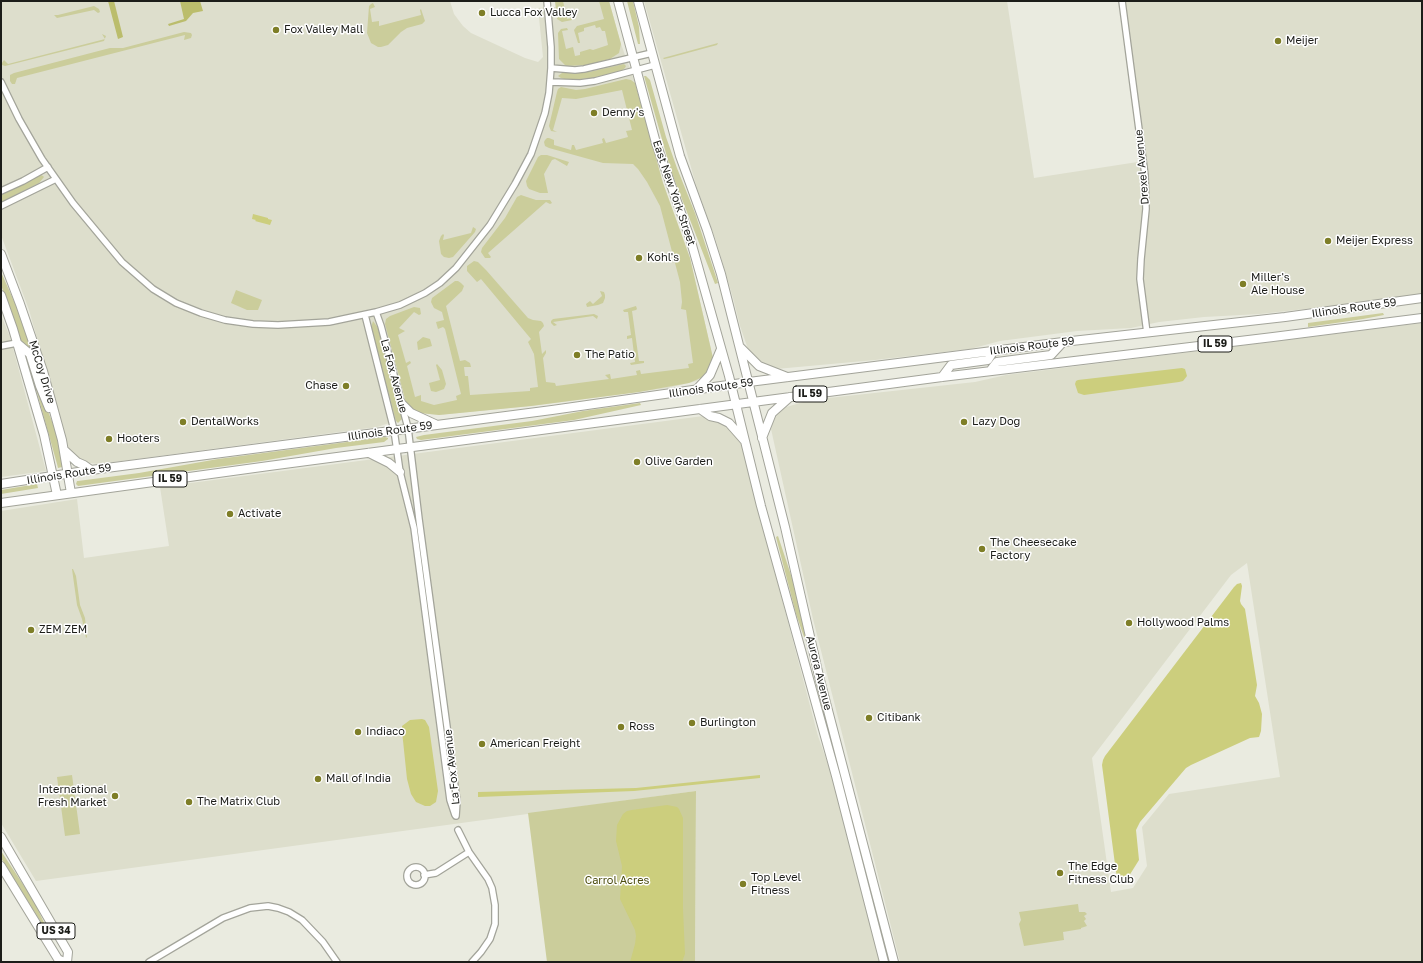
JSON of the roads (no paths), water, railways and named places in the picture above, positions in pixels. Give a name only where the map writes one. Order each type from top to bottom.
[{"type":"main road","name":"East New York Street","points":[[618,1],[656,143],[695,255],[731,385]]},
{"type":"main road","name":"East New York Street","points":[[638,1],[680,156],[714,250],[749,382]]},
{"type":"main road","name":"McCoy Drive","points":[[1,254],[43,371],[62,440],[71,493]]},
{"type":"main road","name":"McCoy Drive","points":[[1,295],[17,343],[44,435],[57,495]]},
{"type":"main road","name":"Illinois Route 59","points":[[1,484],[91,470],[749,382],[1063,342],[1285,317],[1422,298]]},
{"type":"main road","name":"Illinois Route 59","points":[[1,503],[942,376],[1422,318]]},
{"type":"main road","name":"IL 59","points":[[990,371],[997,362],[1051,355],[1063,342]]},
{"type":"main road","points":[[17,343],[30,354],[40,386],[62,440]]},
{"type":"main road","points":[[740,347],[759,366],[787,378]]},
{"type":"main road","points":[[697,389],[710,375],[722,350]]},
{"type":"main road","name":"IL 59","points":[[942,376],[951,366],[988,360],[993,352]]},
{"type":"main road","name":"Aurora Avenue","points":[[749,382],[785,527],[819,676],[894,962]]},
{"type":"main road","name":"Aurora Avenue","points":[[731,385],[836,776],[884,962]]},
{"type":"main road","points":[[762,438],[772,413],[790,397]]},
{"type":"main road","points":[[401,402],[411,413],[436,424]]},
{"type":"main road","points":[[700,409],[710,416],[719,418],[729,423],[745,440]]},
{"type":"main road","points":[[64,450],[77,462],[91,470]]},
{"type":"main road","points":[[368,453],[389,463],[400,472]]},
{"type":"main road","name":"US 34","points":[[1,837],[68,952],[67,962]]},
{"type":"main road","name":"US 34","points":[[1,866],[58,960],[64,962]]},
{"type":"street","points":[[1,82],[22,125],[48,167],[80,213],[122,262],[153,289],[176,303],[200,313],[225,320],[253,324],[309,324],[329,322],[376,312],[420,296],[440,283],[456,268],[481,237],[507,198],[531,154],[545,113],[551,82],[551,47],[547,1]]},
{"type":"street","name":"Drexel Avenue","points":[[1122,1],[1145,175],[1146,209],[1140,279],[1147,332]]},
{"type":"street","points":[[551,68],[575,70],[584,69],[652,53]]},
{"type":"street","points":[[551,82],[595,82],[655,65]]},
{"type":"street","points":[[1,191],[48,167]]},
{"type":"street","points":[[1,206],[56,179]]},
{"type":"street","name":"La Fox Avenue","points":[[365,315],[394,430],[400,472],[414,528],[450,800],[456,816],[458,801],[408,428],[376,312]]},
{"type":"street","points":[[1,346],[17,343]]},
{"type":"street","points":[[458,830],[469,852],[488,879],[496,905],[493,932],[486,946],[478,957],[472,962]]},
{"type":"street","points":[[424,876],[436,873],[469,852]]},
{"type":"street","points":[[148,962],[160,959],[223,918],[250,908],[268,906],[289,912],[302,920],[323,942],[337,962]]},
{"type":"street","points":[[478,957],[483,962]]},
{"type":"place","name":"Lucca Fox Valley","points":[[482,13]]},
{"type":"place","name":"Fox Valley Mall","points":[[276,30]]},
{"type":"place","name":"Meijer","points":[[1278,41]]},
{"type":"place","name":"Denny's","points":[[594,113]]},
{"type":"place","name":"Meijer Express","points":[[1328,241]]},
{"type":"place","name":"Kohl's","points":[[639,258]]},
{"type":"place","name":"Miller's Ale House","points":[[1243,284]]},
{"type":"place","name":"The Patio","points":[[577,355]]},
{"type":"place","name":"Chase","points":[[346,386]]},
{"type":"place","name":"DentalWorks","points":[[183,422]]},
{"type":"place","name":"Lazy Dog","points":[[964,422]]},
{"type":"place","name":"Hooters","points":[[109,439]]},
{"type":"place","name":"Olive Garden","points":[[637,462]]},
{"type":"place","name":"Activate","points":[[230,514]]},
{"type":"place","name":"The Cheesecake Factory","points":[[982,549]]},
{"type":"place","name":"Hollywood Palms","points":[[1129,623]]},
{"type":"place","name":"ZEM ZEM","points":[[31,630]]},
{"type":"place","name":"Citibank","points":[[869,718]]},
{"type":"place","name":"Burlington","points":[[692,723]]},
{"type":"place","name":"Ross","points":[[621,727]]},
{"type":"place","name":"Indiaco","points":[[358,732]]},
{"type":"place","name":"American Freight","points":[[482,744]]},
{"type":"place","name":"Mall of India","points":[[318,779]]},
{"type":"place","name":"International Fresh Market","points":[[115,796]]},
{"type":"place","name":"The Matrix Club","points":[[189,802]]},
{"type":"place","name":"The Edge Fitness Club","points":[[1060,873]]},
{"type":"place","name":"Top Level Fitness","points":[[743,884]]},
{"type":"park label","name":"Carrol Acres","points":[[617,881]]}]
